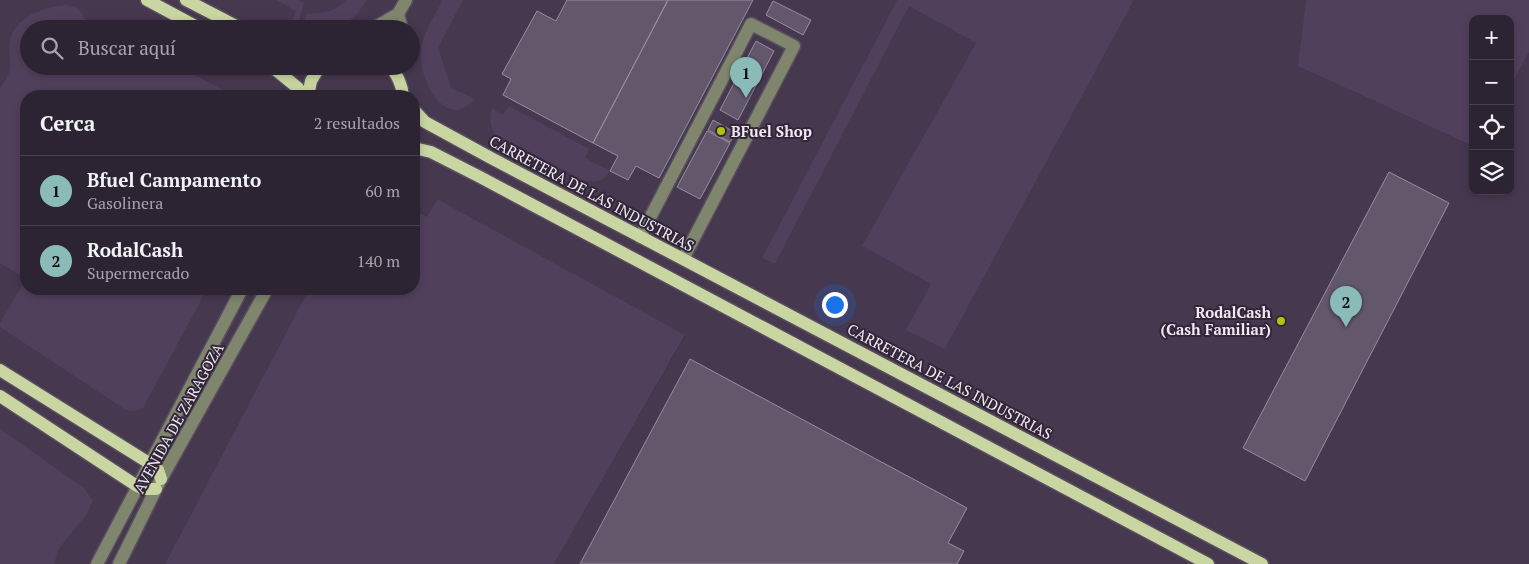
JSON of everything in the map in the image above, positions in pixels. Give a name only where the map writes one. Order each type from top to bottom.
[{"type":"main road","points":[[147,0],[184,20]]},
{"type":"main road","points":[[186,0],[225,20]]},
{"type":"main road","points":[[282,75],[299,90]]},
{"type":"main road","points":[[309,90],[315,75]]},
{"type":"main road","points":[[397,75],[402,90]]},
{"type":"main road","name":"CARRETERA DE LAS INDUSTRIAS","points":[[420,117],[425,122],[640,237],[1262,564]]},
{"type":"main road","points":[[420,149],[431,152],[1208,564]]},
{"type":"main road","points":[[0,370],[149,463],[158,470],[158,484],[144,489],[137,486],[0,396]]},
{"type":"street","points":[[388,20],[398,14],[406,0]]},
{"type":"street","points":[[398,14],[400,20]]},
{"type":"street","points":[[640,237],[751,24],[794,46],[683,259]]},
{"type":"street","name":"AVENIDA DE ZARAGOZA","points":[[96,564],[239,295]]},
{"type":"street","name":"AVENIDA DE ZARAGOZA","points":[[119,564],[158,484],[264,295]]},
{"type":"shaded area","points":[[0,0],[897,0],[762,258],[775,264],[908,5],[976,43],[863,246],[931,284],[945,349],[1134,0],[1306,0],[1299,66],[1469,144],[1469,195],[1514,195],[1514,80],[1529,52],[1529,564],[554,564],[685,336],[436,199],[427,217],[420,213],[420,90],[20,90],[20,295],[306,295],[165,564],[0,564]]},
{"type":"shaded area","points":[[276,0],[298,0],[304,3],[299,20],[292,20],[296,11]]},
{"type":"shaded area","points":[[346,0],[367,0],[357,14],[349,20],[305,20],[307,14],[333,9]]},
{"type":"shaded area","points":[[443,0],[463,0],[438,48],[451,88],[474,99],[464,108],[454,110],[445,106],[436,98],[429,88],[421,63],[424,38]]},
{"type":"shaded area","points":[[897,0],[1134,0],[945,349],[906,330],[931,284],[862,246],[976,43],[909,6],[775,264],[762,258]]},
{"type":"shaded area","points":[[1306,0],[1529,0],[1529,52],[1514,80],[1514,15],[1469,15],[1469,144],[1298,66]]},
{"type":"shaded area","points":[[66,5],[78,8],[87,20],[24,20],[41,10]]},
{"type":"shaded area","points":[[20,23],[20,75],[194,75],[223,90],[20,90],[20,275],[0,263],[0,89],[9,71],[11,37]]},
{"type":"shaded area","points":[[509,106],[589,149],[585,158],[610,171],[604,178],[598,181],[583,180],[494,133],[490,121],[492,108],[503,115]]},
{"type":"shaded area","points":[[437,199],[685,335],[554,564],[165,564],[306,295],[420,295],[420,213],[427,217]]},
{"type":"shaded area","points":[[20,289],[20,295],[204,295],[143,408],[135,411],[126,410],[0,327],[0,323]]},
{"type":"shaded area","points":[[0,429],[84,488],[93,501],[86,516],[58,550],[54,564],[0,564]]},
{"type":"building","points":[[567,0],[668,0],[593,143],[503,95],[511,79],[502,74],[537,11],[556,21]]},
{"type":"building","points":[[668,0],[753,0],[659,178],[636,166],[628,180],[610,171],[618,156],[593,143]]},
{"type":"building","points":[[773,1],[811,20],[803,35],[766,15]]},
{"type":"building","points":[[756,41],[774,51],[738,120],[720,110]]},
{"type":"building","points":[[713,120],[736,133],[730,142],[708,130]]},
{"type":"building","points":[[707,131],[730,143],[700,199],[677,187]]},
{"type":"building","points":[[1389,172],[1449,203],[1305,481],[1243,448]]},
{"type":"building","points":[[690,359],[967,508],[948,543],[964,551],[957,564],[580,564]]},
{"type":"place","name":"Bfuel Campamento","points":[[746,98]]},
{"type":"place","name":"BFuel Shop","points":[[721,131]]},
{"type":"place","name":"RodalCash (Cash Familiar)","points":[[1281,321]]},
{"type":"place","name":"RodalCash","points":[[1346,327]]}]
